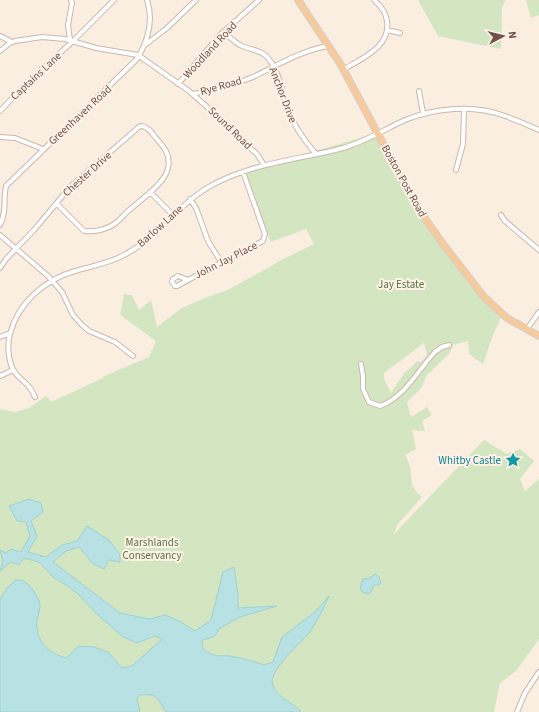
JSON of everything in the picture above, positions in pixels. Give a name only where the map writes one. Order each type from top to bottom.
[{"type":"main road","name":"Boston Post Road","points":[[298,0],[343,70],[417,207],[484,298],[500,312],[539,336]]},
{"type":"street","points":[[71,0],[71,14],[68,25],[72,41]]},
{"type":"street","name":"Captains Lane","points":[[0,111],[114,0]]},
{"type":"street","name":"Greenhaven Road","points":[[0,225],[5,211],[4,192],[6,186],[122,75],[139,56],[148,39],[150,26],[150,12],[147,0]]},
{"type":"street","points":[[145,45],[167,28],[196,0]]},
{"type":"street","name":"Woodland Road","points":[[178,84],[223,32],[260,0]]},
{"type":"street","points":[[343,70],[378,47],[383,42],[387,30],[387,20],[383,9],[374,0]]},
{"type":"street","points":[[387,30],[400,33]]},
{"type":"street","name":"Anchor Drive","points":[[223,32],[240,46],[254,49],[266,56],[274,67],[278,76],[290,116],[300,136],[316,154]]},
{"type":"street","points":[[0,36],[12,42],[0,51]]},
{"type":"street","name":"Rye Road","points":[[12,42],[22,39],[42,37],[72,41],[96,48],[139,56],[193,94],[221,88],[251,78],[295,55],[311,49],[328,46]]},
{"type":"street","points":[[419,90],[423,113]]},
{"type":"street","name":"Sound Road","points":[[193,94],[223,120],[237,137],[257,154],[264,165]]},
{"type":"street","points":[[456,170],[463,144],[464,109]]},
{"type":"street","name":"Barlow Lane","points":[[35,397],[30,388],[14,370],[10,362],[8,347],[10,333],[23,307],[30,298],[41,287],[52,281],[73,272],[108,262],[125,255],[151,237],[190,199],[210,187],[243,172],[264,165],[345,147],[378,134],[423,113],[464,109],[488,111],[504,115],[539,130]]},
{"type":"street","name":"Chester Drive","points":[[0,268],[70,187],[136,129],[143,126],[148,129],[163,145],[169,156],[168,168],[165,175],[150,192]]},
{"type":"street","points":[[0,137],[15,138],[43,149]]},
{"type":"street","name":"John Jay Place","points":[[188,280],[263,241],[265,234],[243,172]]},
{"type":"street","points":[[56,204],[84,231],[97,231],[112,225],[150,192],[173,216]]},
{"type":"street","points":[[190,199],[196,208],[208,241],[221,262]]},
{"type":"street","points":[[501,215],[505,221],[539,250]]},
{"type":"street","points":[[0,235],[48,276],[62,292],[73,315],[83,326],[89,331],[115,342],[133,356]]},
{"type":"street","points":[[527,329],[539,312]]},
{"type":"street","points":[[0,337],[10,333]]},
{"type":"street","points":[[361,364],[363,389],[369,402],[380,406],[392,401],[435,352],[442,347],[449,345]]},
{"type":"street","points":[[0,376],[14,370]]},
{"type":"street","points":[[517,712],[525,693],[539,672]]},
{"type":"green space","points":[[418,0],[506,0],[502,7],[501,49],[438,36]]},
{"type":"green space","points":[[526,0],[539,0],[539,15],[531,18]]},
{"type":"green space","name":"Marshlands Conservancy","points":[[381,132],[382,142],[479,297],[484,297],[501,317],[483,364],[469,354],[468,341],[453,345],[450,353],[426,376],[422,387],[407,402],[411,417],[427,407],[432,415],[422,421],[425,431],[412,430],[416,449],[405,455],[409,462],[413,486],[422,497],[398,524],[393,535],[484,440],[507,454],[520,449],[534,461],[520,479],[525,491],[539,479],[539,639],[517,670],[500,683],[494,712],[301,712],[300,709],[281,695],[274,686],[272,681],[273,675],[278,667],[234,712],[131,712],[0,643],[0,409],[15,412],[29,408],[46,396],[51,402],[105,377],[102,377],[149,357],[156,341],[120,315],[124,294],[132,295],[139,310],[151,300],[157,327],[182,308],[228,290],[277,262],[314,244],[306,229],[271,242],[243,172]],"holes":[[[424,343],[427,355],[421,362],[418,361],[404,373],[391,393],[384,379],[384,373]]]},
{"type":"water","points":[[29,499],[41,503],[43,512],[31,521],[37,536],[28,552],[46,557],[62,545],[77,541],[87,526],[109,540],[120,555],[120,562],[109,560],[104,569],[93,564],[79,547],[66,551],[53,562],[120,613],[150,619],[165,615],[181,622],[195,631],[211,620],[223,572],[234,567],[238,594],[238,608],[277,606],[240,617],[220,628],[214,637],[202,640],[203,649],[214,655],[230,656],[264,665],[273,662],[282,637],[315,612],[329,596],[310,632],[286,657],[275,672],[272,679],[277,693],[301,712],[166,712],[154,696],[139,695],[137,699],[140,712],[0,712],[0,599],[7,588],[16,580],[25,582],[31,587],[36,595],[40,602],[37,624],[38,633],[42,643],[60,656],[66,658],[79,646],[94,647],[108,652],[122,668],[132,666],[162,639],[155,636],[137,643],[123,637],[98,615],[77,593],[53,577],[39,562],[24,558],[19,565],[11,562],[0,571],[3,561],[0,550],[6,553],[11,549],[21,552],[30,536],[26,522],[17,521],[9,506]]},
{"type":"water","points":[[375,574],[379,577],[381,583],[379,585],[374,585],[371,592],[368,594],[362,592],[360,587],[363,579],[370,578]]},
{"type":"place","name":"Whitby Castle","points":[[513,460]]},
{"type":"park label","name":"Jay Estate","points":[[401,284]]}]
